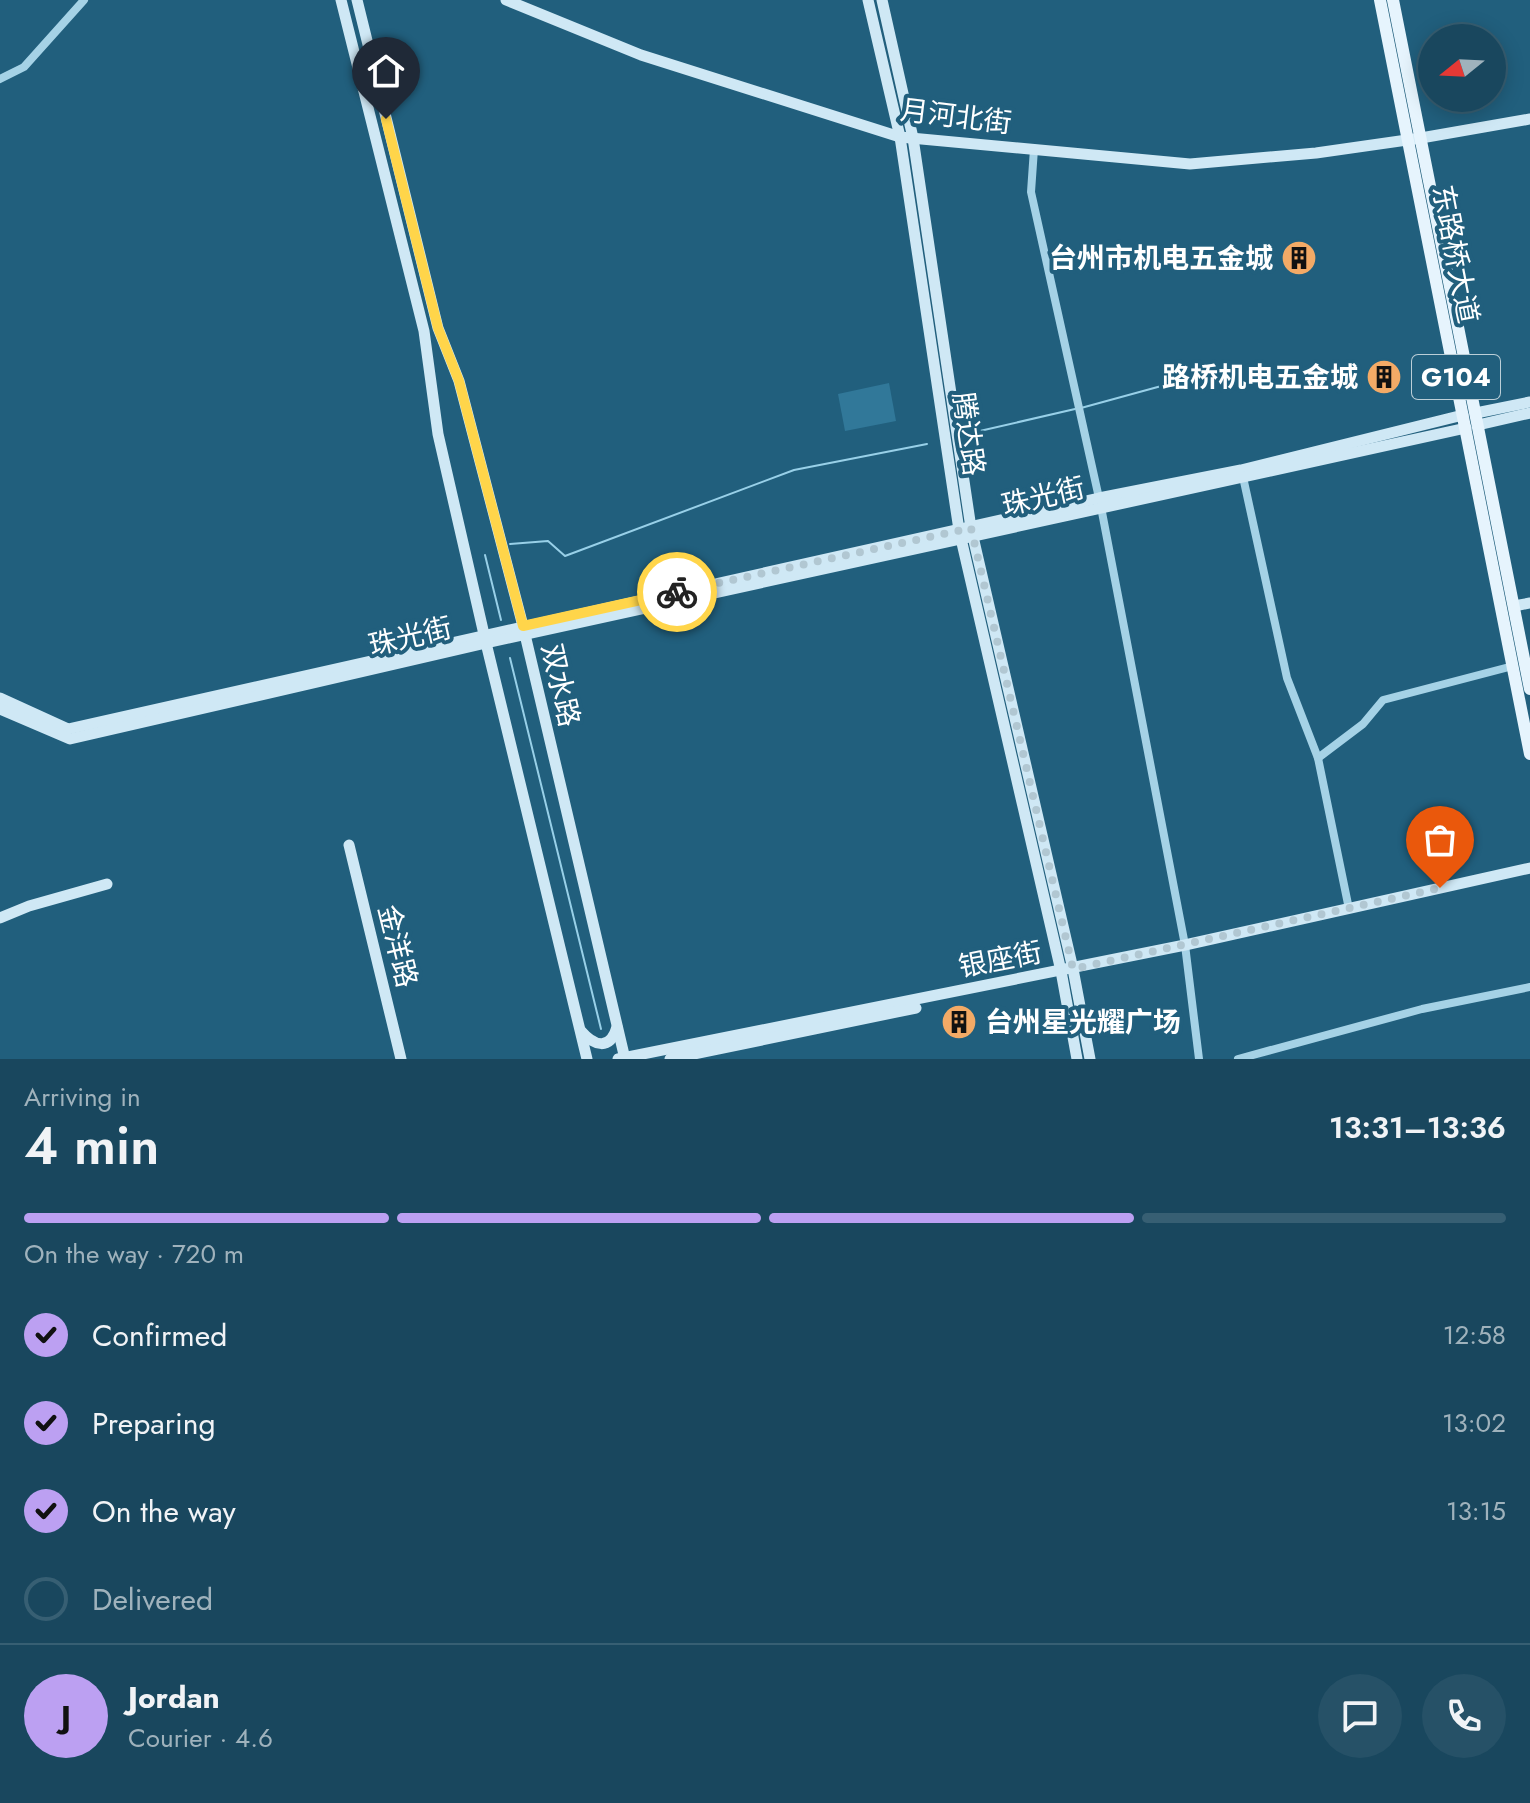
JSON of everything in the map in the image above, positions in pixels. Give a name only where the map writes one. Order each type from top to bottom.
[{"type":"main road","points":[[341,0],[424,331],[438,434],[587,1059]]},
{"type":"main road","name":"双水路","points":[[357,0],[438,328],[459,381],[524,630],[625,1058]]},
{"type":"main road","name":"月河北街","points":[[506,0],[641,55],[906,137],[1190,164],[1316,153],[1530,119]]},
{"type":"main road","name":"腾达路","points":[[868,0],[906,137]]},
{"type":"main road","name":"腾达路","points":[[882,0],[906,137],[966,534],[1090,1059]]},
{"type":"main road","name":"东路桥大道","points":[[1380,0],[1414,139],[1530,689]]},
{"type":"main road","name":"东路桥大道","points":[[1393,0],[1414,139]]},
{"type":"main road","points":[[1471,420],[1530,402]]},
{"type":"main road","points":[[1471,420],[1530,413]]},
{"type":"main road","name":"珠光街","points":[[69,734],[1471,420]]},
{"type":"main road","name":"珠光街","points":[[1100,502],[1243,477],[1471,420]]},
{"type":"main road","name":"东路桥大道","points":[[1471,420],[1530,754]]},
{"type":"main road","points":[[1514,606],[1530,603]]},
{"type":"main road","points":[[0,698],[69,734]]},
{"type":"main road","points":[[0,709],[69,734]]},
{"type":"main road","name":"金洋路","points":[[349,845],[401,1059]]},
{"type":"main road","points":[[1185,948],[1530,871]]},
{"type":"main road","points":[[670,1059],[1530,871]]},
{"type":"main road","points":[[0,918],[29,906],[107,884]]},
{"type":"main road","name":"腾达路","points":[[1068,973],[1077,1059]]},
{"type":"main road","name":"银座街","points":[[618,1059],[1068,973]]},
{"type":"main road","points":[[580,1031],[591,1043],[598,1044],[608,1042],[617,1026]]},
{"type":"street","points":[[0,79],[24,67],[84,0]]},
{"type":"street","points":[[1034,149],[1031,192],[1100,502],[1185,948],[1199,1059]]},
{"type":"street","points":[[1243,477],[1287,678],[1318,758],[1349,909]]},
{"type":"street","points":[[1318,758],[1363,724],[1383,700],[1513,666]]},
{"type":"street","points":[[1238,1059],[1422,1009],[1530,987]]},
{"type":"shaded area","points":[[889,383],[896,421],[845,431],[838,394]]},
{"type":"waterway","points":[[1081,408],[1165,385]]},
{"type":"waterway","points":[[971,433],[1075,409]]},
{"type":"waterway","points":[[510,544],[548,541],[565,556],[794,470],[927,444]]},
{"type":"waterway","points":[[485,555],[501,620]]},
{"type":"waterway","points":[[510,658],[601,1029]]},
{"type":"way so far","points":[[677,592],[971,528],[1073,969],[1440,888]]},
{"type":"place","name":"台州市机电五金城","points":[[1299,258]]},
{"type":"place","name":"路桥机电五金城","points":[[1384,377]]},
{"type":"place","name":"台州星光耀广场","points":[[959,1022]]},
{"type":"route","points":[[386,119],[438,328],[459,381],[523,626],[677,592]]}]
